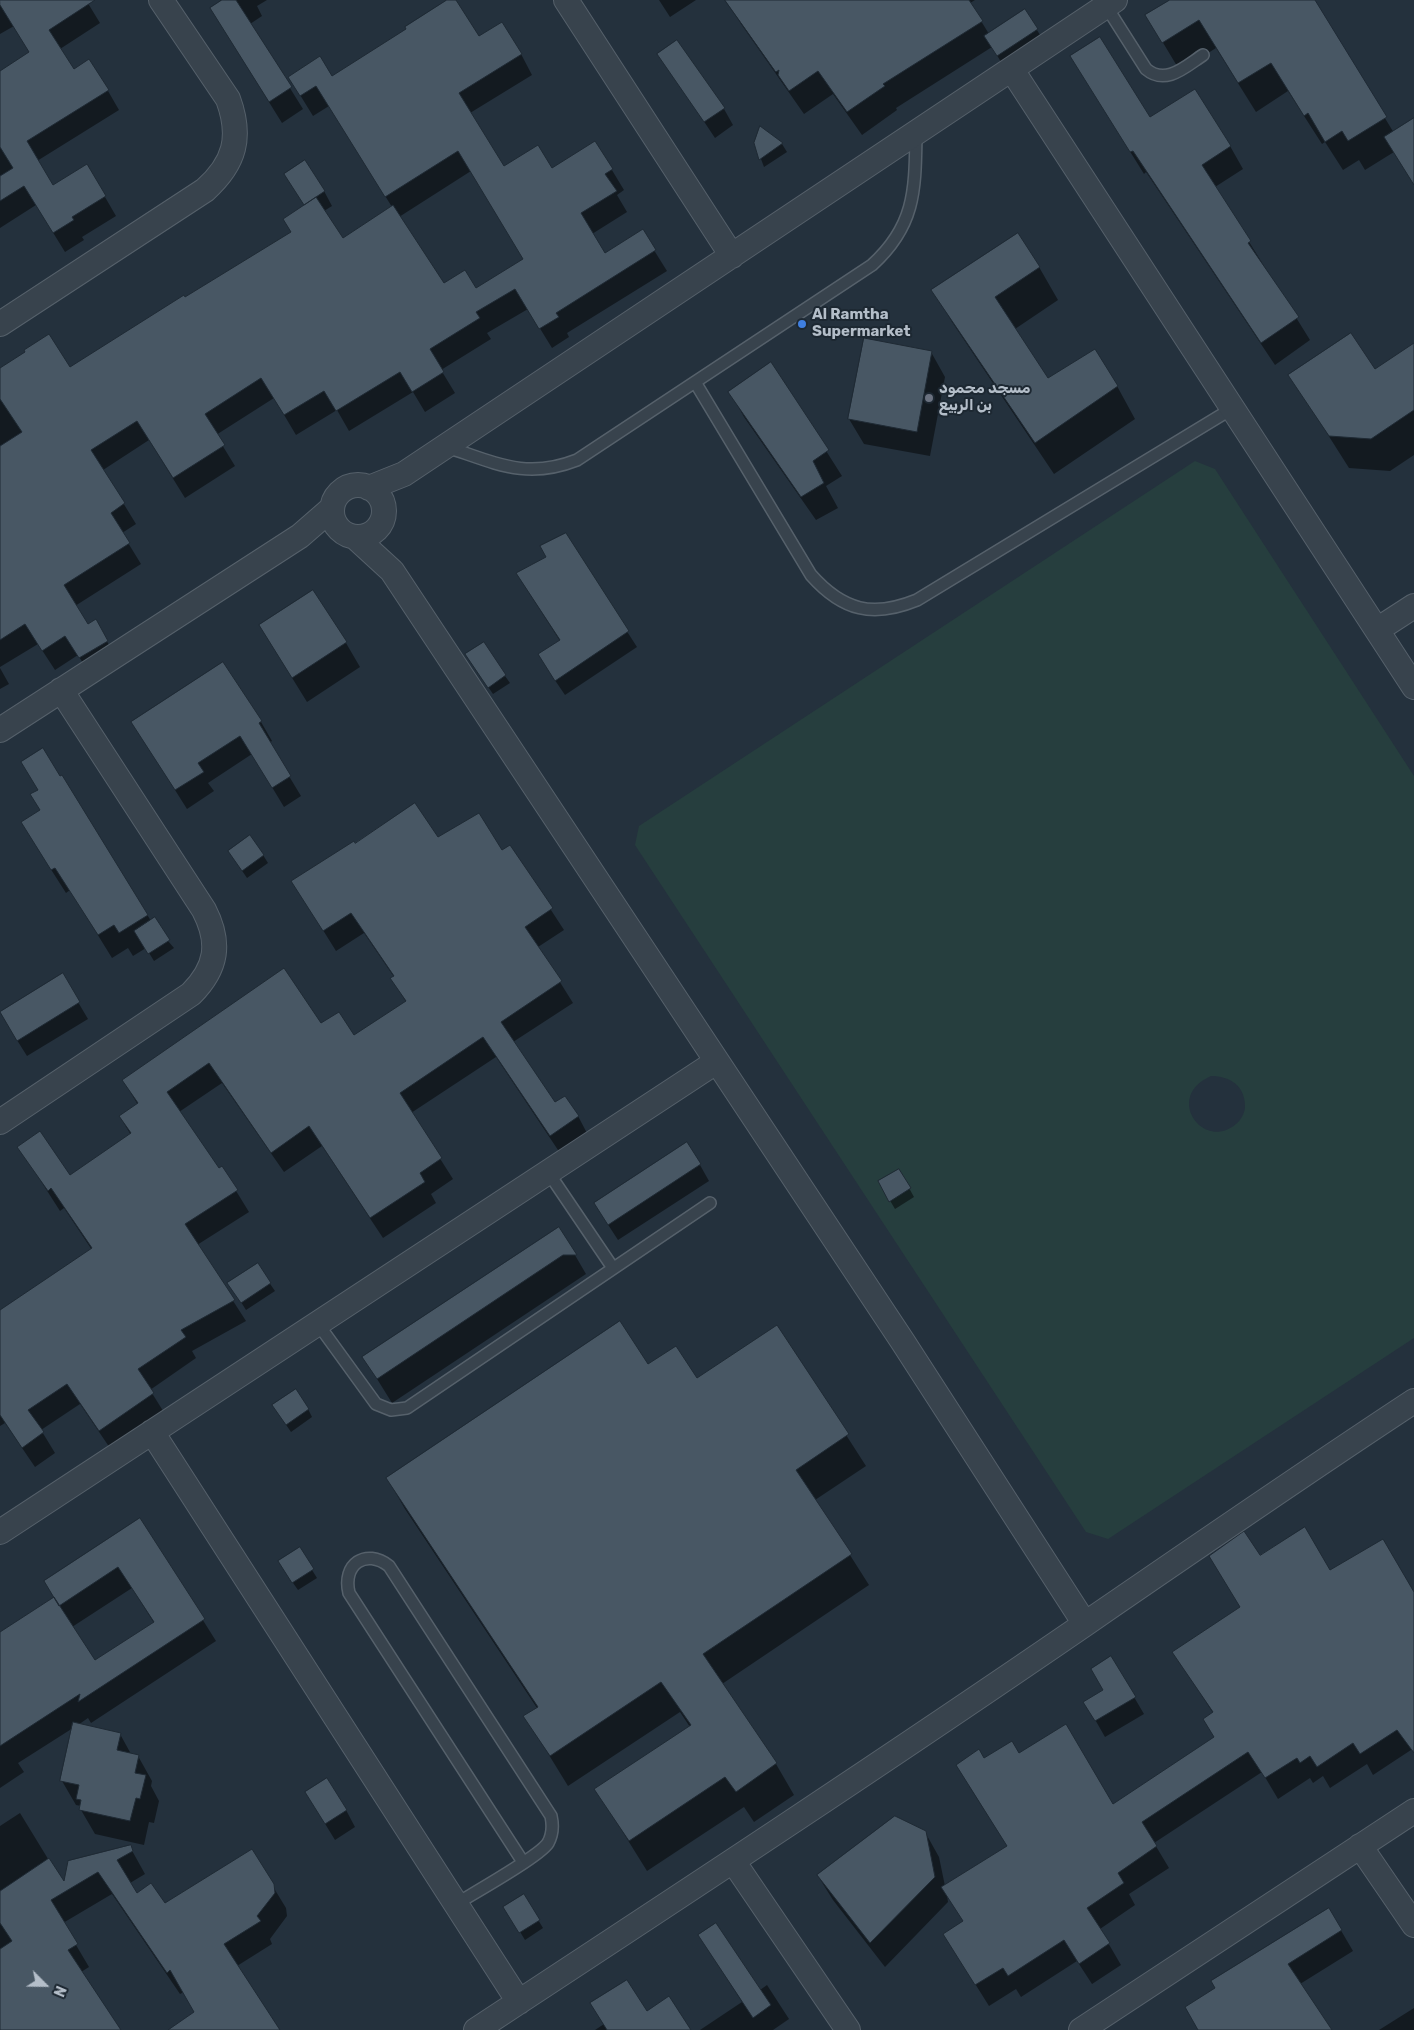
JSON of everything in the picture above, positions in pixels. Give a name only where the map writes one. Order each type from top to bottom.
[{"type":"street","points":[[0,324],[205,190],[218,179],[228,165],[236,132],[234,115],[228,99],[161,0]]},
{"type":"street","points":[[566,0],[732,256]]},
{"type":"street","points":[[369,488],[404,474],[443,446],[1111,3]]},
{"type":"street","points":[[1012,70],[1414,686]]},
{"type":"street","points":[[300,536],[370,535],[404,474]]},
{"type":"street","points":[[0,730],[300,536],[331,509],[337,495],[343,489],[360,485],[369,488],[381,498],[382,516],[392,570]]},
{"type":"street","points":[[331,509],[335,526],[348,534],[392,570],[902,1342],[1085,1624]]},
{"type":"street","points":[[1377,630],[1414,606]]},
{"type":"street","points":[[0,1122],[191,994],[202,983],[210,969],[214,954],[215,939],[211,924],[204,910],[61,690]]},
{"type":"street","points":[[0,1532],[716,1062]]},
{"type":"street","points":[[476,2030],[733,1861],[1085,1624],[1233,1521],[1414,1401]]},
{"type":"street","points":[[152,1432],[519,2002]]},
{"type":"street","points":[[1082,2030],[1414,1811]]},
{"type":"street","points":[[1360,1846],[1414,1925]]},
{"type":"street","points":[[733,1861],[848,2030]]},
{"type":"lane","points":[[1111,3],[1146,69],[1151,74],[1170,76],[1203,55]]},
{"type":"lane","points":[[443,446],[512,468],[546,470],[577,460],[872,264],[886,252],[906,222],[912,205],[915,187],[916,134]]},
{"type":"lane","points":[[695,382],[811,575],[824,590],[840,602],[859,608],[879,611],[898,608],[917,600],[1233,408]]},
{"type":"lane","points":[[548,1172],[613,1268]]},
{"type":"lane","points":[[318,1324],[376,1404],[383,1408],[399,1410],[407,1408],[710,1203]]},
{"type":"lane","points":[[456,1904],[523,1862],[543,1849],[548,1843],[552,1830],[551,1816],[389,1566],[381,1560],[372,1558],[362,1560],[354,1565],[348,1573],[346,1583],[349,1593],[523,1862]]},
{"type":"green space","points":[[1195,461],[1215,469],[1414,776],[1414,1338],[1108,1539],[1086,1532],[635,845],[639,826]],"holes":[[[1211,1076],[1218,1076],[1236,1084],[1240,1088],[1245,1100],[1242,1117],[1236,1124],[1224,1131],[1212,1131],[1201,1127],[1189,1108],[1190,1096],[1197,1085]]]},
{"type":"building","points":[[0,0],[95,0],[49,30],[74,69],[89,59],[109,90],[27,141],[53,185],[87,164],[106,196],[72,217],[74,220],[53,233],[24,186],[0,201],[0,176],[13,168],[0,147],[0,71],[29,52],[0,5]]},
{"type":"building","points":[[222,0],[236,0],[292,87],[269,102],[210,8]]},
{"type":"building","points":[[447,0],[456,0],[479,36],[502,22],[522,54],[459,93],[504,166],[538,145],[552,168],[595,141],[613,169],[605,174],[617,191],[581,213],[605,253],[643,229],[656,250],[556,313],[559,317],[539,329],[515,289],[476,312],[480,318],[430,349],[444,372],[412,392],[400,372],[336,411],[324,391],[284,415],[261,378],[205,414],[225,445],[173,478],[137,421],[91,450],[125,503],[111,513],[130,543],[64,585],[88,624],[96,619],[108,641],[79,658],[65,636],[42,651],[25,624],[0,640],[0,446],[22,432],[0,399],[0,368],[25,352],[24,350],[49,334],[70,367],[184,295],[185,297],[291,232],[283,219],[316,197],[343,238],[393,205],[444,283],[465,270],[476,288],[523,259],[458,151],[385,197],[316,86],[300,96],[288,77],[320,56],[332,76],[406,29],[405,27]]},
{"type":"building","points":[[725,0],[969,0],[983,21],[883,84],[885,86],[847,112],[818,71],[789,91],[778,75],[779,70],[776,72]]},
{"type":"building","points":[[1170,0],[1315,0],[1387,117],[1348,141],[1342,131],[1325,142],[1308,113],[1304,116],[1271,63],[1238,83],[1199,20],[1162,43],[1145,15]]},
{"type":"building","points":[[1025,9],[1038,29],[997,56],[984,36]]},
{"type":"building","points":[[1100,37],[1150,117],[1195,89],[1231,146],[1202,165],[1251,241],[1248,243],[1299,317],[1261,343],[1133,151],[1130,152],[1070,56]]},
{"type":"building","points":[[677,40],[725,108],[704,122],[657,54]]},
{"type":"building","points":[[1414,118],[1414,185],[1384,137]]},
{"type":"building","points":[[760,126],[783,143],[759,160],[754,143]]},
{"type":"building","points":[[305,160],[325,191],[304,205],[284,174]]},
{"type":"building","points":[[1018,233],[1040,267],[995,297],[1048,378],[1095,349],[1118,386],[1035,443],[931,290]]},
{"type":"building","points":[[1351,333],[1375,369],[1414,343],[1414,410],[1371,439],[1329,436],[1288,375]]},
{"type":"building","points":[[864,338],[932,351],[917,432],[848,419]]},
{"type":"building","points":[[771,362],[829,450],[813,461],[824,483],[801,497],[728,392]]},
{"type":"building","points":[[566,533],[629,631],[555,681],[538,654],[560,640],[516,573],[546,557],[540,546]]},
{"type":"building","points":[[313,590],[347,642],[292,678],[259,625]]},
{"type":"building","points":[[484,642],[506,675],[488,688],[465,654]]},
{"type":"building","points":[[223,662],[262,721],[259,723],[291,776],[272,788],[240,736],[198,763],[204,772],[175,790],[131,722]]},
{"type":"building","points":[[43,748],[60,776],[62,775],[148,915],[119,933],[114,925],[98,935],[55,868],[51,870],[21,822],[40,810],[30,794],[38,790],[21,762]]},
{"type":"building","points":[[415,803],[438,837],[479,813],[502,850],[510,845],[553,908],[525,927],[562,981],[501,1022],[555,1102],[565,1096],[579,1116],[550,1136],[483,1037],[400,1093],[442,1158],[420,1173],[425,1182],[370,1218],[309,1126],[271,1153],[209,1063],[167,1092],[219,1168],[222,1166],[238,1190],[185,1224],[235,1300],[181,1330],[186,1337],[138,1369],[154,1393],[99,1431],[67,1384],[28,1410],[44,1432],[22,1448],[0,1415],[0,1310],[92,1248],[51,1188],[48,1191],[17,1147],[40,1131],[70,1175],[131,1133],[119,1116],[138,1103],[122,1080],[284,968],[321,1023],[339,1012],[354,1035],[406,1001],[390,978],[394,976],[351,913],[323,931],[291,881],[354,841],[355,843]]},
{"type":"building","points":[[250,835],[264,855],[242,871],[228,851]]},
{"type":"building","points":[[155,917],[170,940],[148,954],[134,931]]},
{"type":"building","points":[[63,973],[80,1002],[17,1041],[0,1012]]},
{"type":"building","points":[[687,1142],[701,1164],[608,1225],[594,1203]]},
{"type":"building","points":[[899,1169],[911,1188],[889,1202],[878,1181]]},
{"type":"building","points":[[559,1227],[577,1255],[563,1255],[377,1379],[362,1357]]},
{"type":"building","points":[[258,1263],[271,1283],[241,1303],[227,1283]]},
{"type":"building","points":[[620,1321],[648,1364],[676,1346],[697,1378],[777,1325],[849,1434],[796,1470],[852,1554],[703,1654],[777,1763],[736,1792],[725,1777],[629,1841],[594,1789],[691,1725],[661,1682],[550,1756],[523,1716],[538,1707],[386,1478]]},
{"type":"building","points":[[296,1389],[309,1409],[286,1425],[272,1405]]},
{"type":"building","points":[[140,1518],[205,1619],[78,1702],[80,1694],[0,1746],[0,1632],[54,1597],[44,1581]],"holes":[[[118,1567],[154,1622],[95,1660],[60,1606]]]},
{"type":"building","points":[[1305,1527],[1330,1570],[1383,1539],[1414,1592],[1414,1753],[1397,1730],[1360,1754],[1353,1743],[1317,1767],[1310,1756],[1300,1763],[1297,1758],[1265,1778],[1248,1752],[1142,1822],[1157,1846],[1118,1873],[1124,1883],[1087,1908],[1110,1943],[1079,1964],[1064,1940],[1008,1976],[1003,1968],[975,1985],[943,1934],[963,1921],[941,1887],[1007,1846],[956,1765],[979,1749],[984,1758],[1012,1741],[1019,1753],[1066,1724],[1113,1804],[1214,1737],[1203,1719],[1213,1712],[1172,1652],[1240,1607],[1209,1556],[1244,1531],[1260,1555]]},
{"type":"building","points":[[300,1547],[314,1569],[292,1583],[278,1561]]},
{"type":"building","points":[[1111,1656],[1136,1697],[1095,1721],[1083,1702],[1103,1690],[1091,1669]]},
{"type":"building","points":[[73,1722],[121,1733],[117,1750],[139,1755],[135,1773],[146,1775],[140,1799],[136,1798],[130,1821],[79,1810],[81,1800],[76,1799],[79,1785],[60,1781]]},
{"type":"building","points":[[327,1778],[347,1810],[325,1824],[305,1792]]},
{"type":"building","points":[[895,1816],[926,1831],[935,1877],[870,1943],[817,1875]]},
{"type":"building","points":[[131,1845],[133,1851],[117,1860],[137,1893],[151,1883],[165,1903],[252,1849],[274,1884],[275,1893],[257,1916],[261,1921],[224,1944],[280,2030],[168,2030],[194,2012],[170,1970],[167,1973],[98,1872],[51,1900],[78,1944],[68,1950],[121,2030],[0,2030],[0,1949],[12,1941],[0,1923],[0,1891],[49,1858],[64,1881],[68,1861]]},
{"type":"building","points":[[524,1894],[540,1920],[519,1933],[503,1907]]},
{"type":"building","points":[[1329,1908],[1342,1930],[1288,1964],[1332,2030],[1198,2030],[1185,2007],[1215,1988],[1211,1981]]},
{"type":"building","points":[[716,1923],[771,2005],[753,2018],[698,1935]]},
{"type":"building","points":[[627,1980],[647,2011],[669,1996],[691,2030],[607,2030],[590,2003]]},
{"type":"place","name":"Al Ramtha Supermarket","points":[[802,324]]},
{"type":"place","name":"مسجد محمود بن الربيع","points":[[929,398]]}]
